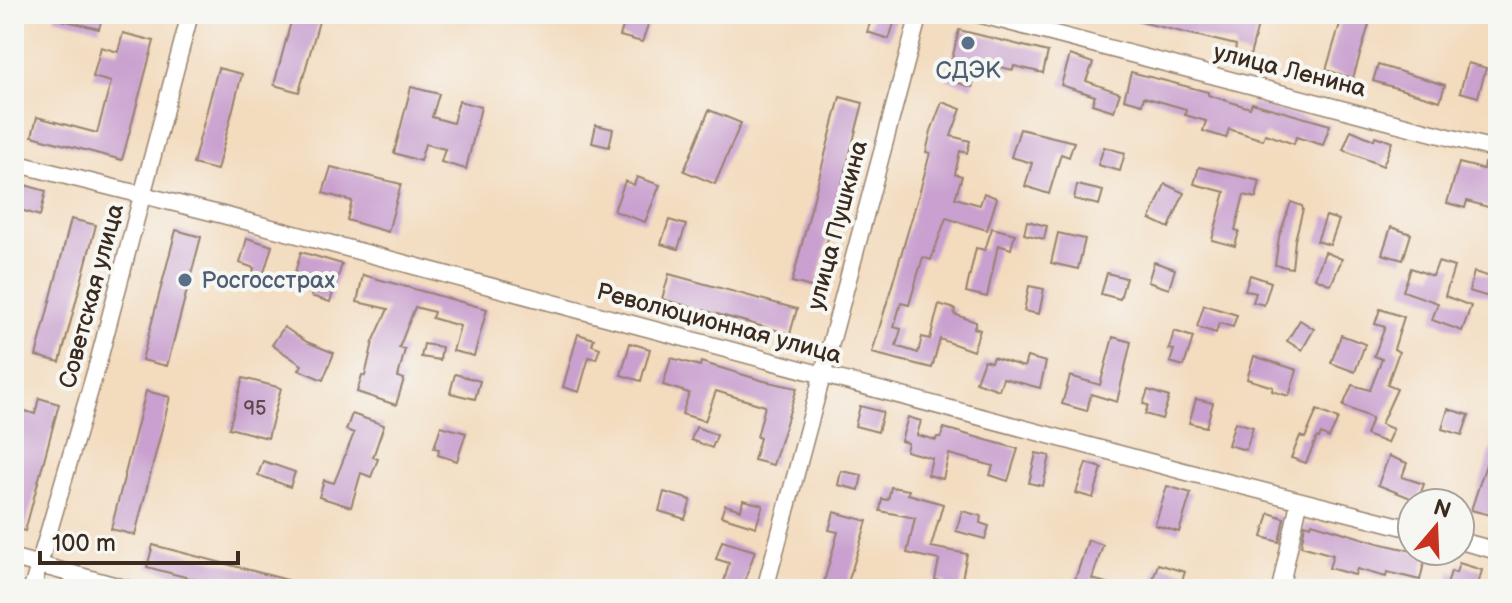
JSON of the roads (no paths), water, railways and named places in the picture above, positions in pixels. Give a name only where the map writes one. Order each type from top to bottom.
[{"type":"street","name":"Советская улица","points":[[32,589],[96,373],[190,14]]},
{"type":"street","name":"улица Пушкина","points":[[765,589],[919,14]]},
{"type":"street","name":"улица Ленина","points":[[978,14],[1498,150]]},
{"type":"street","name":"Революционная улица","points":[[14,163],[223,215],[1396,525]]},
{"type":"street","points":[[1280,589],[1299,502]]},
{"type":"street","points":[[1476,545],[1498,551]]},
{"type":"street","points":[[14,558],[128,589]]},
{"type":"place","name":"СДЭК","points":[[968,43]]},
{"type":"place","name":"Росгосстрах","points":[[185,280]]}]
